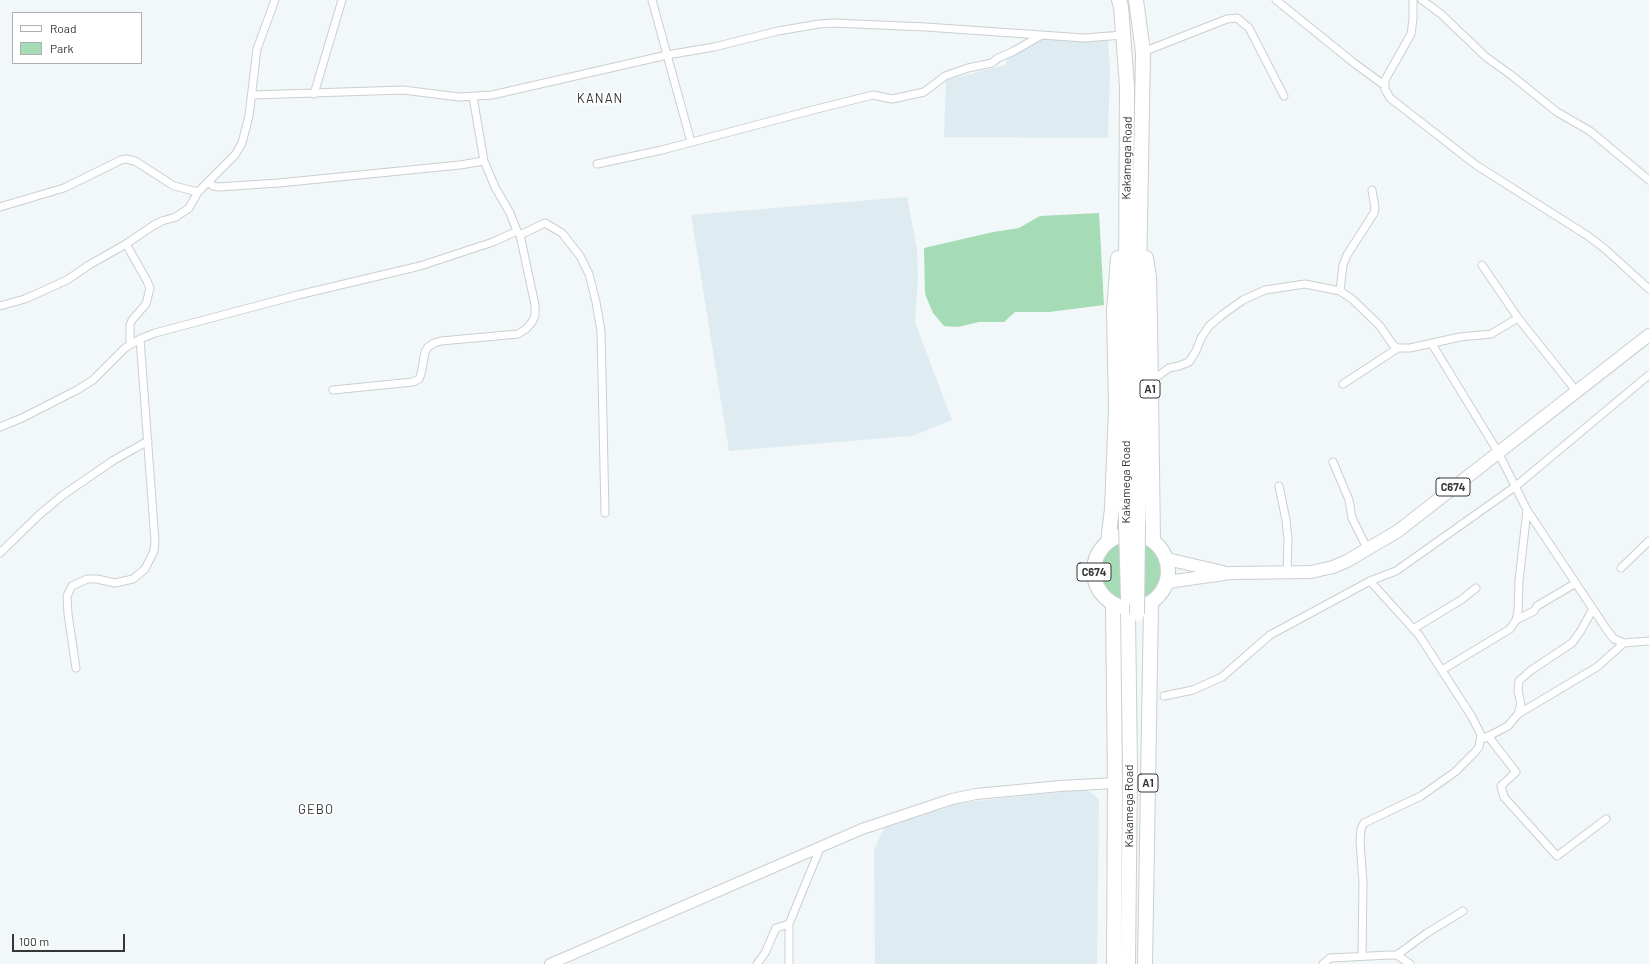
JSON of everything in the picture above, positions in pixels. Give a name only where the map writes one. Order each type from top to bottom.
[{"type":"highway","name":"Kakamega Road","points":[[1119,0],[1127,86],[1140,408],[1137,614],[1136,964]]},
{"type":"highway","name":"A1","points":[[1136,0],[1143,52],[1133,240],[1146,257],[1149,277],[1153,541]]},
{"type":"highway","name":"Kakamega Road","points":[[1128,964],[1130,770],[1126,525],[1133,240]]},
{"type":"highway","name":"A1","points":[[1108,542],[1112,509],[1116,409],[1114,310],[1116,271],[1119,253],[1133,240]]},
{"type":"highway","points":[[1108,542],[1119,536],[1130,534],[1142,535],[1153,541],[1162,549],[1167,559],[1169,571],[1168,582],[1162,593],[1151,603],[1144,607],[1132,609],[1113,604],[1115,783],[1114,964]]},
{"type":"highway","name":"C674","points":[[1108,542],[1100,550],[1095,561],[1094,572],[1096,584],[1101,594],[1113,604]]},
{"type":"highway","name":"A1","points":[[1145,964],[1151,603]]},
{"type":"main road","name":"C674","points":[[1168,582],[1230,573],[1311,572],[1333,567],[1368,550],[1398,531],[1649,335]]},
{"type":"main road","name":"C674","points":[[1167,559],[1230,573]]},
{"type":"main road","points":[[550,964],[862,829],[952,799],[976,794],[1060,786],[1115,783]]},
{"type":"street","points":[[0,306],[48,290],[67,280],[162,221],[184,212],[198,192],[239,149],[249,116],[257,49],[275,0]]},
{"type":"street","points":[[314,94],[342,0]]},
{"type":"street","points":[[652,0],[691,142]]},
{"type":"street","points":[[1276,0],[1354,63],[1384,85]]},
{"type":"street","points":[[1413,0],[1411,34],[1385,80],[1384,85],[1390,98],[1476,165],[1588,236],[1617,259],[1649,289]]},
{"type":"street","points":[[1422,0],[1441,14],[1486,57],[1557,112],[1590,131],[1649,180]]},
{"type":"street","points":[[1143,52],[1227,19],[1237,18],[1249,28],[1284,96]]},
{"type":"street","points":[[252,95],[403,90],[444,96],[473,97],[492,95],[667,55],[714,47],[778,31],[833,23],[1008,32],[1040,36],[1084,38],[1123,35]]},
{"type":"street","points":[[597,164],[691,142],[809,110],[873,95],[892,99],[924,92],[945,76],[968,68],[992,63],[998,58],[1014,51],[1040,36]]},
{"type":"street","points":[[333,390],[413,382],[419,379],[425,352],[428,347],[434,343],[441,341],[518,334],[526,330],[535,316],[535,305],[518,233],[510,213],[495,187],[484,161],[473,97]]},
{"type":"street","points":[[0,206],[58,190],[126,159],[135,161],[174,186],[198,192]]},
{"type":"street","points":[[208,182],[213,186],[279,183],[453,166],[484,161]]},
{"type":"street","points":[[1340,291],[1343,265],[1347,255],[1374,213],[1375,208],[1372,190]]},
{"type":"street","points":[[0,427],[29,415],[77,390],[93,380],[130,345],[155,333],[298,295],[420,266],[546,223],[562,233],[580,256],[589,274],[601,331],[605,513]]},
{"type":"street","points":[[126,244],[150,288],[146,304],[132,320],[130,325],[130,345]]},
{"type":"street","points":[[1482,265],[1518,318],[1577,392]]},
{"type":"street","points":[[1150,382],[1169,368],[1189,362],[1209,326],[1243,300],[1266,290],[1305,284],[1340,291],[1352,299],[1380,326],[1393,345],[1398,348],[1410,348],[1460,337],[1491,334],[1518,318]]},
{"type":"street","points":[[76,668],[68,614],[67,596],[72,586],[87,580],[97,579],[115,583],[133,579],[145,569],[154,550],[155,541],[140,339]]},
{"type":"street","points":[[1432,344],[1498,452],[1527,510],[1614,638],[1624,643],[1649,641]]},
{"type":"street","points":[[1344,384],[1398,348]]},
{"type":"street","points":[[1164,696],[1193,690],[1222,677],[1270,635],[1370,581],[1396,571],[1516,486],[1649,375]]},
{"type":"street","points":[[0,553],[39,515],[64,495],[114,460],[148,441]]},
{"type":"street","points":[[1333,462],[1349,500],[1352,518],[1368,550]]},
{"type":"street","points":[[1280,486],[1288,540],[1287,573]]},
{"type":"street","points":[[1442,670],[1510,629],[1516,620],[1527,510]]},
{"type":"street","points":[[1621,568],[1649,541]]},
{"type":"street","points":[[1362,956],[1363,883],[1360,841],[1364,823],[1421,796],[1455,772],[1475,752],[1481,740],[1480,730],[1442,670],[1413,629],[1370,581]]},
{"type":"street","points":[[1516,620],[1534,611],[1537,606],[1576,583]]},
{"type":"street","points":[[1413,629],[1461,600],[1476,588]]},
{"type":"street","points":[[1518,714],[1521,704],[1518,691],[1520,681],[1530,671],[1572,643],[1593,609]]},
{"type":"street","points":[[1481,740],[1508,726],[1518,714],[1597,667],[1624,643]]},
{"type":"street","points":[[1488,736],[1516,772],[1501,786],[1504,797],[1557,856],[1606,819]]},
{"type":"street","points":[[789,964],[789,924],[821,846]]},
{"type":"street","points":[[1323,964],[1330,958],[1397,955],[1427,933],[1463,911]]},
{"type":"street","points":[[756,964],[765,953],[776,928],[789,924]]},
{"type":"street","points":[[1397,955],[1410,964]]},
{"type":"shaded area","points":[[1044,39],[1108,39],[1110,70],[1108,138],[944,137],[946,80],[1006,65],[1007,57]]},
{"type":"shaded area","points":[[907,197],[917,250],[918,278],[915,322],[952,420],[912,436],[729,451],[691,215]]},
{"type":"shaded area","points":[[1086,789],[1099,799],[1097,964],[875,964],[874,849],[886,825],[908,817],[944,809],[956,803]]},
{"type":"green space","points":[[1099,213],[1104,305],[1049,312],[1015,312],[1004,322],[979,322],[958,327],[944,326],[933,313],[925,294],[924,248],[993,232],[1019,228],[1040,216]]},
{"type":"green space","points":[[1126,540],[1138,540],[1154,549],[1161,559],[1163,571],[1161,583],[1154,593],[1138,602],[1126,602],[1115,597],[1106,588],[1101,577],[1101,565],[1106,554],[1115,545]]},
{"type":"district","name":"KANAN","points":[[600,99]]},
{"type":"district","name":"GEBO","points":[[316,810]]}]
